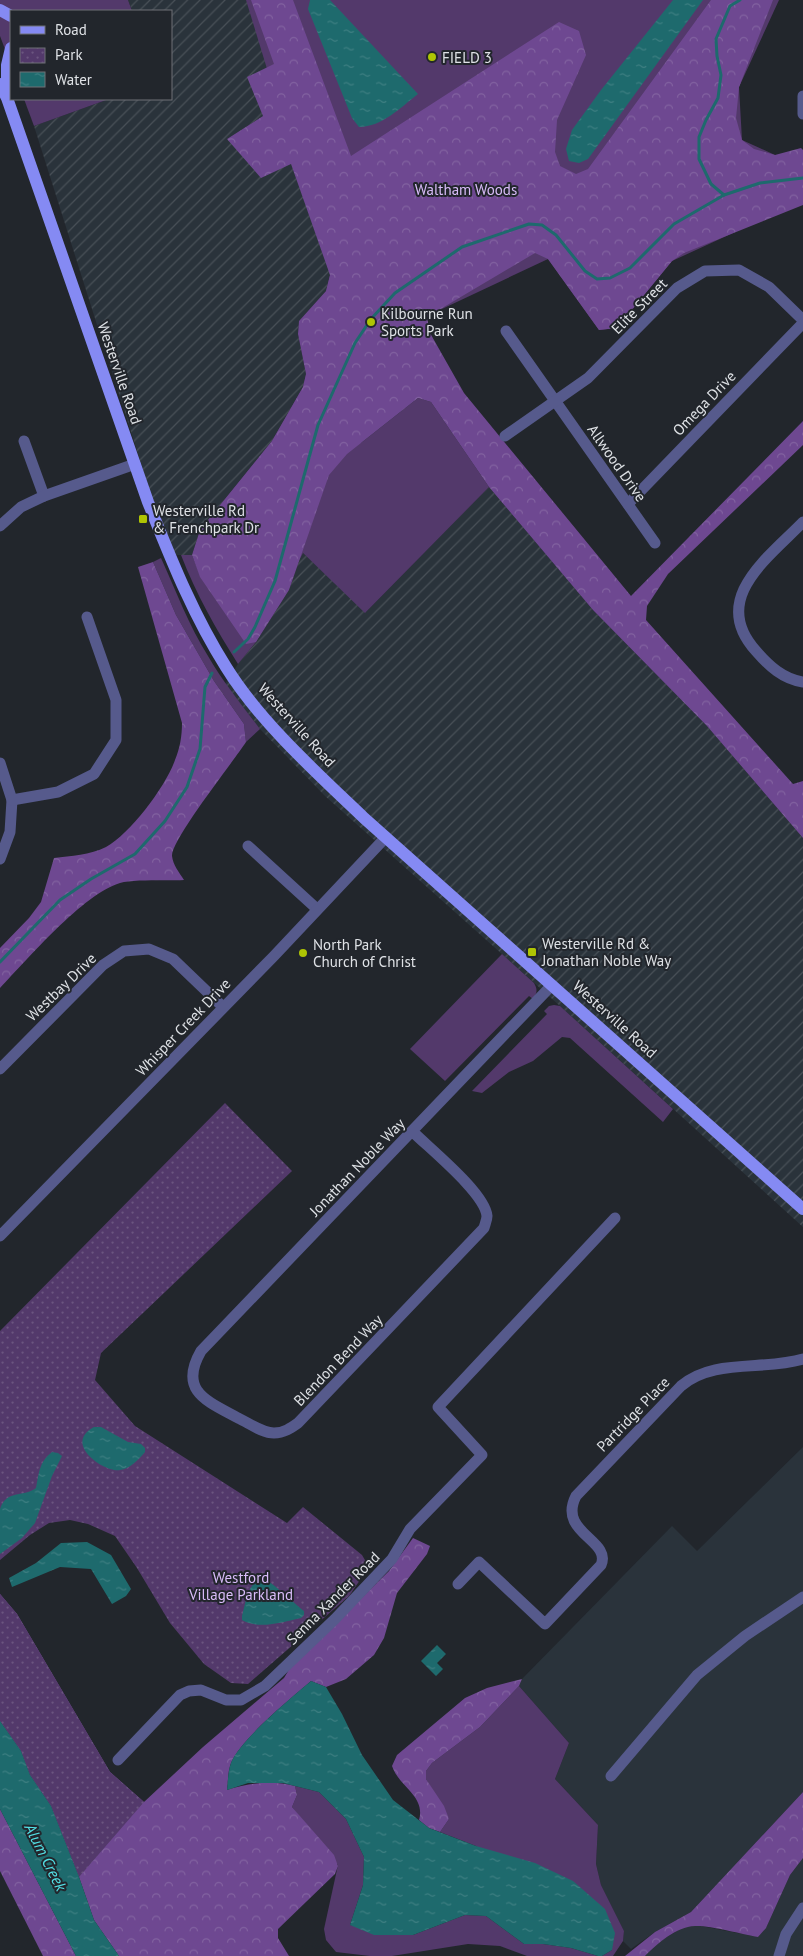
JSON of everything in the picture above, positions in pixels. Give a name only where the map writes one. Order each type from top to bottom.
[{"type":"main road","name":"Westerville Road","points":[[7,98],[7,66],[10,52]]},
{"type":"main road","name":"Westerville Road","points":[[0,84],[7,98],[135,464],[171,561],[196,614],[227,668],[261,713],[312,768],[386,837],[803,1209]]},
{"type":"street","points":[[803,96],[803,114]]},
{"type":"street","name":"Elite Street","points":[[505,436],[600,367],[676,288],[705,271],[739,270],[769,287],[803,321]]},
{"type":"street","name":"Omega Drive","points":[[628,504],[803,321]]},
{"type":"street","name":"Allwood Drive","points":[[506,331],[655,543]]},
{"type":"street","points":[[24,441],[44,496]]},
{"type":"street","points":[[0,526],[21,507],[44,496],[135,464]]},
{"type":"street","points":[[803,522],[750,576],[745,584],[737,610],[741,626],[753,648],[765,662],[782,675],[792,680],[803,682]]},
{"type":"street","points":[[12,800],[58,792],[94,774],[116,740],[116,700],[87,617]]},
{"type":"street","points":[[0,763],[12,800],[10,832],[0,859]]},
{"type":"street","name":"Whisper Creek Drive","points":[[0,1236],[386,837]]},
{"type":"street","points":[[248,846],[317,909]]},
{"type":"street","name":"Westbay Drive","points":[[0,1069],[102,965],[124,951],[149,949],[173,959],[223,1007]]},
{"type":"street","name":"Jonathan Noble Way","points":[[192,1373],[194,1364],[201,1351],[552,985]]},
{"type":"street","name":"Blendon Bend Way","points":[[192,1373],[198,1393],[209,1402],[260,1429],[273,1433],[287,1430],[298,1423],[476,1238],[484,1228],[487,1218],[484,1206],[475,1192],[412,1131]]},
{"type":"street","name":"Senna Xander Road","points":[[118,1760],[180,1695],[189,1690],[200,1690],[226,1700],[242,1700],[265,1686],[335,1619],[392,1560],[410,1529],[482,1455],[438,1407],[615,1218]]},
{"type":"street","name":"Partridge Place","points":[[458,1584],[479,1562],[545,1624],[604,1560],[603,1555],[574,1521],[571,1505],[582,1489],[681,1386],[689,1379],[711,1371],[803,1358]]},
{"type":"street","points":[[612,1776],[697,1675],[745,1636],[803,1597]]},
{"type":"street","points":[[779,1956],[786,1934],[803,1908]]},
{"type":"shaded area","points":[[128,0],[251,0],[274,65],[263,116],[227,139],[291,163],[330,274],[326,291],[299,321],[298,334],[306,374],[303,387],[272,441],[200,530],[192,555],[170,555],[34,126],[106,100],[172,100],[172,10],[132,10]]},
{"type":"shaded area","points":[[489,487],[593,610],[707,726],[803,838],[803,1227],[325,796],[260,729],[225,684],[256,642],[289,590],[302,552],[366,612]]},
{"type":"shaded area","points":[[803,1447],[803,1792],[691,1912],[655,1932],[631,1949],[623,1941],[624,1931],[601,1885],[596,1864],[598,1825],[555,1779],[569,1743],[519,1686],[522,1679],[672,1526],[697,1551]]},
{"type":"shaded area","points":[[803,1858],[803,1956],[645,1956],[657,1943],[682,1928],[696,1925],[758,1937],[766,1928],[790,1875]]},
{"type":"green space","points":[[0,0],[128,0],[132,10],[10,10],[10,62],[0,36]]},
{"type":"green space","name":"Waltham Woods","points":[[246,0],[779,0],[739,87],[742,140],[775,155],[803,201],[672,261],[617,328],[599,330],[548,259],[427,316],[361,443],[418,398],[431,402],[489,487],[365,613],[303,553],[256,642],[238,664],[207,611],[181,555],[192,555],[200,575],[200,530],[272,441],[303,387],[330,275]]},
{"type":"green space","name":"Waltham Woods","points":[[251,0],[293,0],[351,156],[559,22],[579,31],[586,55],[557,120],[555,152],[560,166],[576,174],[588,169],[711,0],[773,0],[739,87],[736,118],[742,140],[754,149],[775,155],[801,148],[803,150],[803,205],[684,253],[672,261],[617,328],[599,330],[548,259],[535,253],[427,317],[430,333],[464,393],[631,596],[803,421],[803,445],[668,574],[647,606],[646,620],[793,784],[803,781],[803,838],[707,726],[593,610],[489,487],[431,402],[418,398],[347,454],[329,475],[289,590],[256,642],[246,644],[200,577],[192,555],[200,530],[272,441],[303,387],[306,374],[298,334],[299,321],[326,291],[330,275],[291,164],[261,178],[227,139],[263,116],[247,77],[274,64]]},
{"type":"green space","points":[[24,100],[106,100],[34,126]]},
{"type":"green space","points":[[161,558],[201,645],[226,684],[260,729],[246,742],[244,724],[214,681],[176,615],[153,562]]},
{"type":"green space","points":[[153,562],[176,615],[214,681],[244,724],[246,742],[181,834],[174,847],[172,856],[184,880],[126,882],[105,889],[73,913],[0,988],[0,948],[29,918],[41,902],[54,858],[94,852],[106,847],[126,832],[156,796],[177,755],[182,733],[182,723],[138,567]]},
{"type":"green space","points":[[502,954],[534,983],[535,995],[533,999],[529,996],[445,1081],[410,1049]]},
{"type":"green space","points":[[549,1006],[560,1006],[673,1109],[663,1122],[570,1038],[562,1037],[533,1061],[509,1072],[482,1093],[472,1091],[547,1014],[544,1011]]},
{"type":"green space","name":"Westford Village Parkland","points":[[225,1103],[292,1171],[101,1353],[95,1380],[135,1426],[287,1523],[303,1507],[362,1555],[369,1567],[349,1596],[248,1684],[231,1683],[204,1664],[170,1623],[115,1536],[88,1524],[70,1520],[49,1523],[30,1535],[0,1560],[0,1331]]},
{"type":"green space","points":[[413,1538],[430,1546],[427,1554],[397,1593],[384,1638],[374,1655],[346,1679],[326,1687],[311,1681],[255,1731],[236,1753],[230,1766],[227,1790],[261,1783],[295,1786],[297,1795],[292,1807],[334,1855],[338,1866],[335,1874],[278,1929],[278,1938],[289,1956],[119,1956],[94,1920],[51,1806],[30,1775],[21,1751],[0,1721],[0,1594],[17,1614],[110,1772],[144,1802],[203,1747],[284,1678],[290,1668],[389,1571]]},
{"type":"green space","points":[[0,1594],[17,1614],[110,1772],[144,1802],[79,1877],[51,1806],[30,1775],[21,1751],[0,1721]]},
{"type":"green space","points":[[522,1679],[519,1686],[480,1727],[432,1763],[426,1771],[426,1779],[444,1806],[449,1819],[440,1832],[429,1828],[419,1820],[419,1804],[395,1773],[392,1766],[397,1755],[465,1698],[487,1688]]},
{"type":"green space","points":[[519,1686],[569,1743],[555,1779],[598,1825],[596,1864],[601,1885],[624,1931],[623,1941],[613,1956],[602,1956],[612,1950],[476,1846],[440,1832],[449,1819],[426,1779],[426,1771],[432,1763],[480,1727]]},
{"type":"green space","points":[[295,1786],[319,1792],[346,1819],[364,1857],[363,1885],[350,1925],[413,1935],[465,1915],[486,1916],[524,1944],[543,1944],[571,1948],[598,1956],[527,1956],[500,1946],[468,1944],[392,1956],[370,1956],[336,1952],[326,1940],[324,1929],[338,1865],[292,1807],[297,1795]]},
{"type":"green space","points":[[803,1792],[803,1858],[790,1875],[766,1928],[758,1937],[716,1928],[688,1927],[681,1929],[662,1941],[645,1956],[625,1956],[655,1932],[691,1912]]},
{"type":"green space","points":[[0,1809],[76,1956],[43,1956],[0,1871]]},
{"type":"water","points":[[310,0],[330,0],[418,94],[376,124],[359,127],[352,118],[308,9]]},
{"type":"water","points":[[673,0],[703,0],[588,159],[579,163],[569,161],[566,149],[572,130],[601,90]]},
{"type":"water","points":[[94,1427],[101,1427],[128,1442],[141,1444],[145,1448],[145,1452],[127,1468],[113,1470],[105,1467],[89,1456],[84,1449],[82,1441],[85,1434]]},
{"type":"water","points":[[52,1452],[62,1456],[52,1476],[35,1523],[22,1538],[0,1554],[0,1509],[3,1503],[11,1496],[36,1488],[42,1464]]},
{"type":"water","points":[[87,1542],[111,1555],[131,1589],[126,1596],[112,1604],[91,1569],[60,1567],[12,1587],[9,1578],[36,1563],[61,1543]]},
{"type":"water","points":[[264,1579],[278,1588],[304,1611],[304,1615],[301,1618],[264,1625],[242,1620],[246,1598],[251,1587],[254,1583]]},
{"type":"water","points":[[437,1645],[446,1654],[437,1663],[443,1669],[436,1676],[421,1661]]},
{"type":"water","points":[[311,1681],[326,1687],[342,1714],[362,1755],[393,1800],[429,1828],[476,1846],[535,1863],[573,1881],[605,1909],[615,1933],[612,1950],[602,1956],[598,1956],[571,1948],[543,1944],[524,1944],[486,1916],[465,1915],[413,1935],[374,1935],[350,1925],[363,1885],[364,1857],[346,1819],[319,1792],[283,1783],[248,1783],[227,1790],[231,1763],[244,1743],[266,1720]]},
{"type":"water","name":"Alum Creek","points":[[0,1721],[21,1751],[30,1775],[51,1806],[94,1920],[119,1956],[76,1956],[0,1809]]},
{"type":"waterway","points":[[724,195],[711,184],[699,159],[699,137],[718,98],[721,75],[716,39],[730,6],[740,0]]},
{"type":"waterway","points":[[234,652],[248,639],[255,627],[275,581],[318,425],[355,343],[371,319],[395,293],[462,247],[529,224],[542,225],[556,235],[585,271],[597,279],[610,278],[630,268],[674,224],[724,195],[760,183],[803,178]]},
{"type":"waterway","points":[[0,962],[60,900],[91,879],[135,854],[165,821],[187,787],[200,749],[205,687],[212,673]]},
{"type":"place","name":"FIELD 3","points":[[432,57]]},
{"type":"place","name":"Kilbourne Run Sports Park","points":[[371,322]]},
{"type":"place","name":"Westerville Rd & Frenchpark Dr","points":[[143,519]]},
{"type":"place","name":"Westerville Rd & Jonathan Noble Way","points":[[532,952]]},
{"type":"place","name":"North Park Church of Christ","points":[[303,953]]}]
